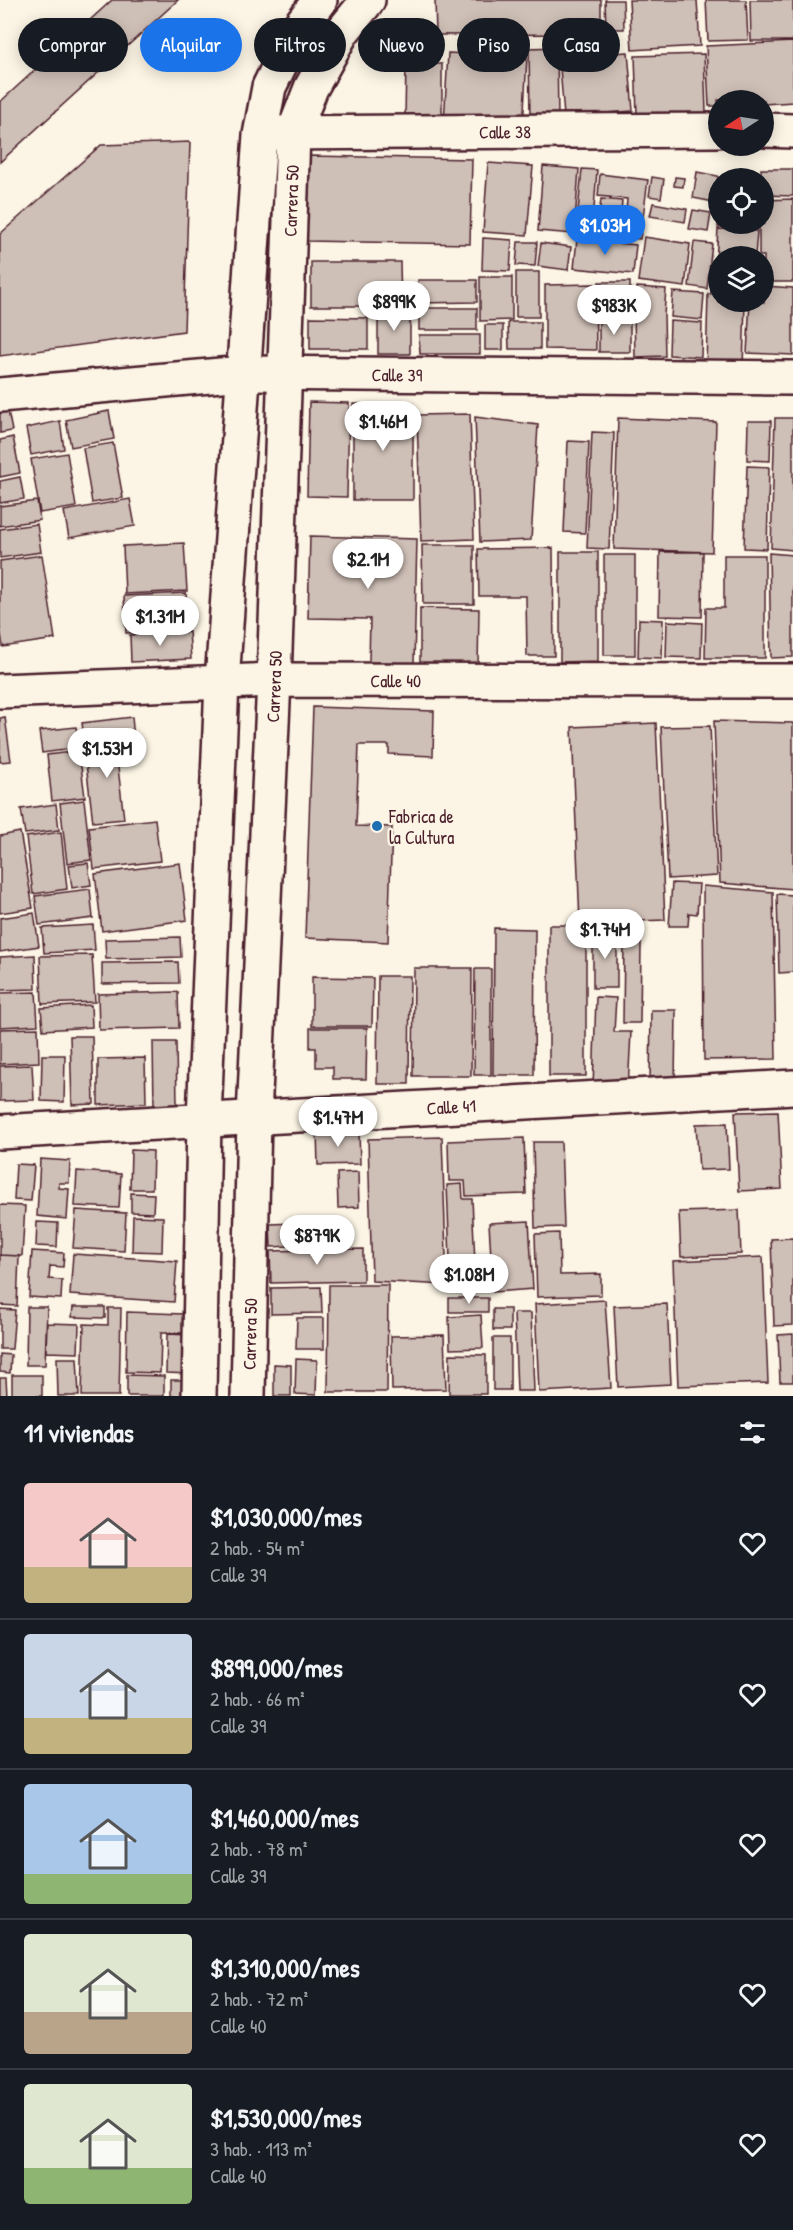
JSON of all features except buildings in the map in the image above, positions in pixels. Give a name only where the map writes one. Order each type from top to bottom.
[{"type":"street","name":"Carrera 50","points":[[199,1396],[204,1119],[222,682],[261,132],[269,87],[298,28],[320,0]]},
{"type":"street","name":"Carrera 50","points":[[248,1396],[254,1117],[274,680],[293,134],[310,88],[342,32],[368,0]]},
{"type":"street","name":"Calle 38","points":[[261,132],[293,134],[708,130]]},
{"type":"street","points":[[774,130],[793,130]]},
{"type":"street","name":"Calle 39","points":[[0,395],[243,374],[284,373],[793,378]]},
{"type":"street","name":"Calle 40","points":[[0,691],[274,680],[793,681]]},
{"type":"street","name":"Calle 41","points":[[0,1132],[793,1087]]},
{"type":"place","name":"Fabrica de la Cultura","points":[[377,826]]}]
